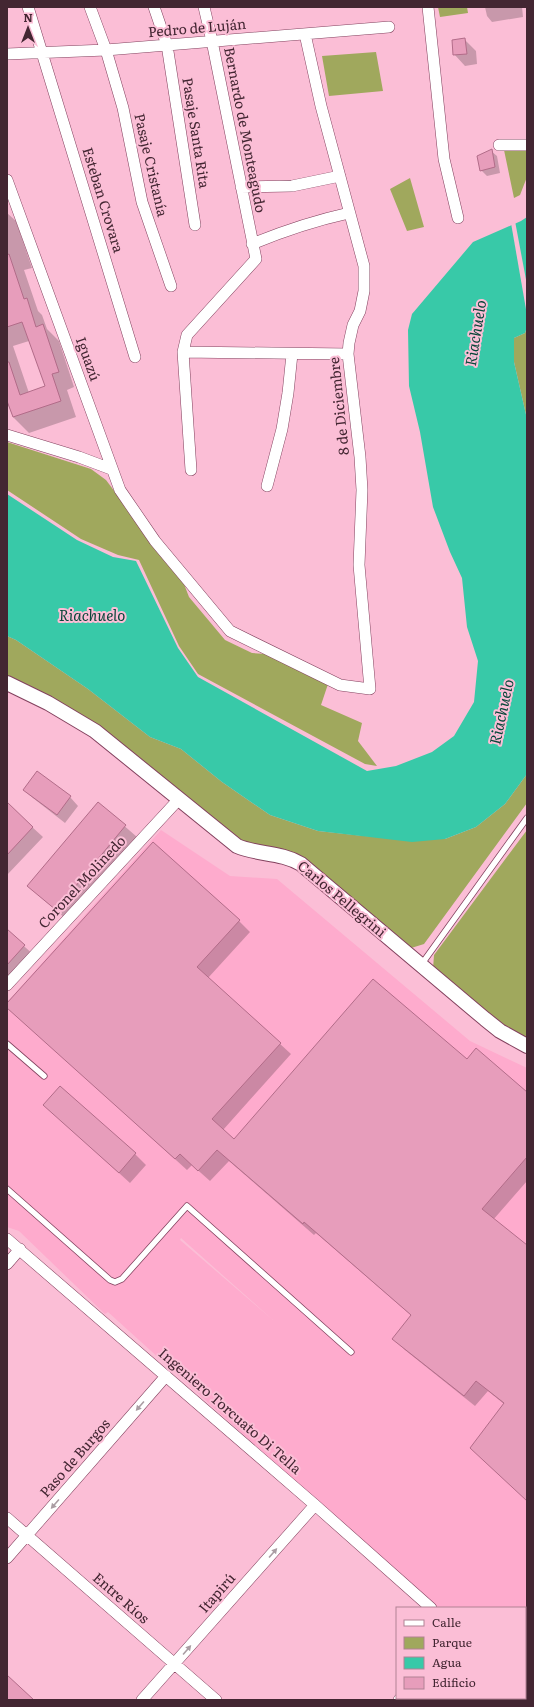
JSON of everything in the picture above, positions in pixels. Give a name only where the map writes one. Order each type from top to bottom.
[{"type":"street","name":"Esteban Crovara","points":[[28,7],[135,357]]},
{"type":"street","name":"Pasaje Cristanía","points":[[90,7],[106,50],[123,108],[142,202],[171,286]]},
{"type":"street","name":"Pasaje Santa Rita","points":[[154,7],[167,45],[195,225]]},
{"type":"street","name":"Bernardo de Monteagudo","points":[[183,352],[187,335],[256,259],[204,7]]},
{"type":"street","points":[[428,7],[444,159],[458,218]]},
{"type":"street","name":"Pedro de Luján","points":[[7,54],[106,50],[389,27]]},
{"type":"street","name":"8 de Diciembre","points":[[305,34],[349,213],[364,266],[364,291],[360,311],[353,325],[348,354],[360,457],[362,490],[359,565],[370,689]]},
{"type":"street","points":[[499,145],[527,145]]},
{"type":"street","points":[[241,187],[292,186],[340,176]]},
{"type":"street","name":"Iguazú","points":[[7,180],[111,469],[120,490],[155,541],[230,631],[340,685],[370,689]]},
{"type":"street","points":[[252,244],[292,227],[349,213]]},
{"type":"street","points":[[190,470],[183,352],[348,354]]},
{"type":"street","points":[[267,486],[282,429],[292,354]]},
{"type":"street","points":[[7,435],[79,457],[111,469]]},
{"type":"street","name":"Carlos Pellegrini","points":[[7,683],[48,702],[95,731],[237,846],[246,850],[291,858],[301,864],[490,1023],[500,1031],[527,1046]]},
{"type":"street","name":"Coronel Molinedo","points":[[7,985],[179,799]]},
{"type":"street","name":"Ingeniero Torcuato Di Tella","points":[[7,1239],[315,1505],[430,1607]]},
{"type":"street","points":[[7,1264],[20,1249]]},
{"type":"street","name":"Paso de Burgos","points":[[7,1558],[166,1376]]},
{"type":"street","name":"Itapirú","points":[[142,1700],[315,1505]]},
{"type":"street","name":"Entre Ríos","points":[[7,1518],[216,1700]]},
{"type":"lane","points":[[421,965],[527,818]]},
{"type":"lane","points":[[7,1044],[44,1076]]},
{"type":"lane","points":[[7,1189],[110,1280],[115,1282],[122,1279],[187,1206],[351,1352]]},
{"type":"shaded area","points":[[161,830],[230,876],[277,879],[470,1041],[527,1068],[527,1692],[526,1607],[434,1607],[108,1312],[105,1314],[19,1231],[7,1227],[7,1002]],"holes":[[[181,1238],[273,1320],[180,1240]]]},
{"type":"green space","points":[[438,7],[467,7],[468,13],[440,17]]},
{"type":"green space","points":[[376,52],[383,91],[329,96],[322,56]]},
{"type":"green space","points":[[527,149],[527,177],[520,195],[514,198],[504,150]]},
{"type":"green space","points":[[410,178],[424,227],[407,231],[390,189]]},
{"type":"green space","points":[[527,327],[527,419],[514,362],[514,338],[525,333]]},
{"type":"green space","points":[[7,442],[91,469],[106,480],[184,584],[189,597],[225,640],[252,653],[266,654],[328,684],[321,705],[362,723],[358,741],[377,766],[365,764],[198,674],[179,646],[139,560],[118,555],[81,539],[7,490]]},
{"type":"green space","points":[[7,636],[16,640],[88,689],[150,737],[181,749],[222,782],[270,815],[318,831],[364,836],[445,839],[476,827],[505,804],[527,774],[527,803],[424,944],[408,949],[316,870],[247,845],[96,727],[7,679]]},
{"type":"green space","points":[[527,830],[527,1039],[500,1023],[433,969],[434,955]]},
{"type":"water","name":"Riachuelo","points":[[527,217],[527,327],[525,333],[514,338],[514,362],[527,419],[527,774],[505,804],[476,827],[445,839],[412,842],[318,831],[270,815],[222,782],[181,749],[150,737],[88,689],[16,640],[7,636],[7,494],[77,540],[113,557],[136,561],[178,648],[198,677],[367,771],[396,766],[432,752],[454,736],[474,702],[478,661],[467,627],[462,578],[450,552],[433,507],[420,432],[409,386],[408,330],[412,314],[473,242]]},
{"type":"pier","points":[[515,221],[527,285],[527,315],[511,223]]},
{"type":"building","points":[[465,38],[467,54],[453,55],[452,40]]},
{"type":"building","points":[[492,149],[495,167],[480,171],[477,156]]},
{"type":"building","points":[[9,254],[24,299],[27,298],[36,327],[43,324],[59,372],[52,374],[61,401],[13,417],[7,401],[7,362],[9,362],[20,395],[45,386],[22,322],[7,327],[7,255]]},
{"type":"building","points":[[37,771],[71,796],[57,815],[23,790]]},
{"type":"building","points":[[7,802],[33,827],[7,855]]},
{"type":"building","points":[[98,802],[126,825],[56,910],[27,886]]},
{"type":"building","points":[[153,842],[240,920],[197,967],[281,1043],[212,1119],[234,1139],[373,979],[467,1059],[476,1048],[527,1092],[527,1157],[482,1209],[527,1245],[527,1501],[470,1448],[504,1403],[476,1381],[464,1396],[392,1339],[411,1315],[304,1222],[303,1224],[217,1150],[198,1171],[180,1154],[175,1159],[7,1008],[7,1003]]},
{"type":"building","points":[[7,929],[25,945],[7,965]]},
{"type":"building","points":[[60,1086],[136,1153],[119,1173],[43,1105]]},
{"type":"building","points":[[7,1675],[34,1700],[7,1700]]}]
